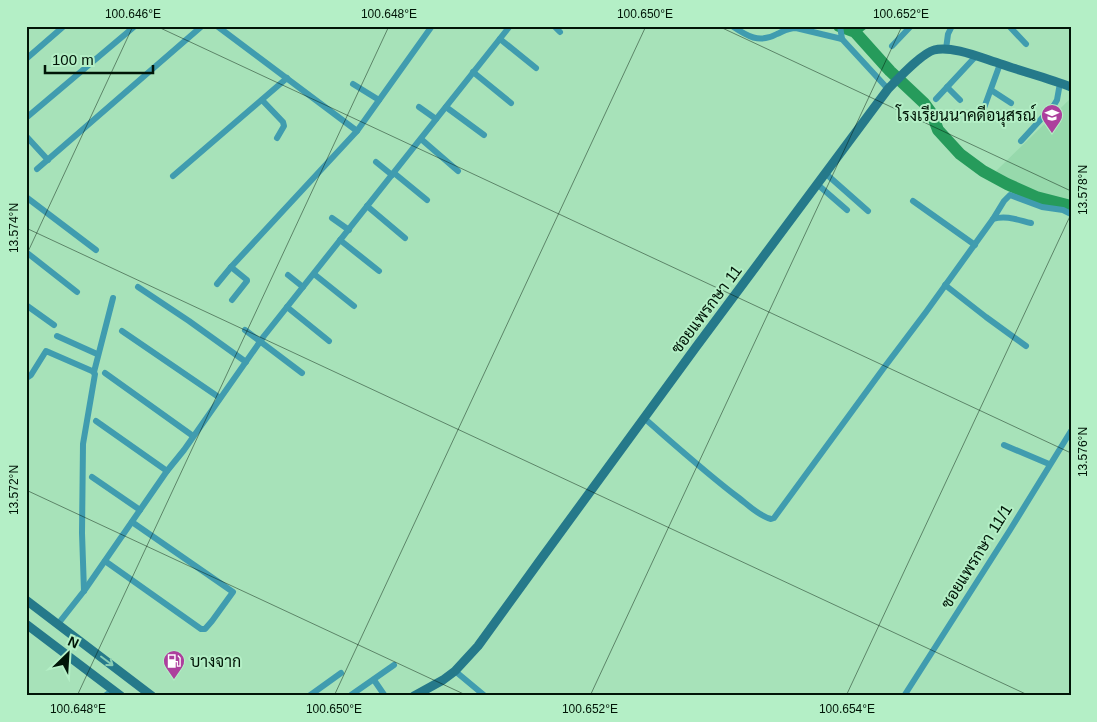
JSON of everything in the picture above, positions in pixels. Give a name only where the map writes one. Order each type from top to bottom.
[{"type":"street","points":[[26,58],[64,26]]},
{"type":"street","points":[[26,118],[135,26]]},
{"type":"street","points":[[37,169],[202,26]]},
{"type":"street","points":[[217,26],[357,131]]},
{"type":"street","points":[[217,284],[357,131],[432,26]]},
{"type":"street","points":[[58,624],[84,591],[260,342],[510,26]]},
{"type":"street","points":[[554,26],[560,32]]},
{"type":"street","points":[[732,26],[752,38],[759,39],[774,36],[790,28],[841,32],[890,86]]},
{"type":"street","points":[[892,46],[911,26]]},
{"type":"street","points":[[1009,26],[1026,44]]},
{"type":"street","points":[[946,49],[950,27]]},
{"type":"street","points":[[500,39],[536,68]]},
{"type":"street","name":"ซอยแพรกษา 11","points":[[414,696],[443,680],[478,646],[890,86],[927,52],[936,49],[946,49],[976,56],[1071,86]]},
{"type":"street","points":[[936,99],[976,56]]},
{"type":"street","points":[[984,108],[1000,64]]},
{"type":"street","points":[[474,72],[511,103]]},
{"type":"street","points":[[173,176],[287,78]]},
{"type":"street","points":[[1021,141],[1054,105],[1057,100],[1060,83]]},
{"type":"street","points":[[353,84],[379,100]]},
{"type":"street","points":[[947,86],[960,100]]},
{"type":"street","points":[[991,90],[1011,103]]},
{"type":"street","points":[[262,100],[283,122],[284,126],[277,138]]},
{"type":"street","points":[[419,107],[436,120]]},
{"type":"street","points":[[446,107],[484,135]]},
{"type":"street","points":[[26,136],[48,160]]},
{"type":"street","points":[[421,139],[458,171]]},
{"type":"street","points":[[376,162],[428,200]]},
{"type":"street","points":[[825,173],[868,211]]},
{"type":"street","points":[[817,184],[847,210]]},
{"type":"street","points":[[644,418],[732,492],[761,514],[771,519],[774,518],[975,244],[1004,201],[1010,195],[1042,207],[1063,210],[1071,214]]},
{"type":"street","points":[[26,197],[96,250]]},
{"type":"street","points":[[913,201],[975,244]]},
{"type":"street","points":[[367,206],[405,238]]},
{"type":"street","points":[[993,219],[1005,217],[1031,223]]},
{"type":"street","points":[[332,218],[349,230]]},
{"type":"street","points":[[340,240],[379,271]]},
{"type":"street","points":[[26,252],[77,292]]},
{"type":"street","points":[[231,267],[247,280],[232,300]]},
{"type":"street","points":[[314,274],[354,306]]},
{"type":"street","points":[[288,275],[303,287]]},
{"type":"street","points":[[945,285],[1026,346]]},
{"type":"street","points":[[138,287],[246,362]]},
{"type":"street","points":[[84,591],[82,533],[83,444],[97,354],[113,298]]},
{"type":"street","points":[[26,305],[54,325]]},
{"type":"street","points":[[287,307],[330,341]]},
{"type":"street","points":[[122,330],[220,398]]},
{"type":"street","points":[[245,330],[302,373]]},
{"type":"street","points":[[57,336],[97,354]]},
{"type":"street","points":[[26,376],[31,375],[46,351],[94,372]]},
{"type":"street","points":[[105,373],[193,436]]},
{"type":"street","points":[[96,421],[167,471]]},
{"type":"street","name":"ซอยแพรกษา 11/1","points":[[904,696],[1071,431]]},
{"type":"street","points":[[1004,445],[1049,464]]},
{"type":"street","points":[[92,476],[140,510]]},
{"type":"street","points":[[105,561],[201,629],[205,629],[231,596],[233,592],[132,522]]},
{"type":"street","points":[[26,600],[152,696]]},
{"type":"street","points":[[26,624],[121,696]]},
{"type":"street","points":[[351,695],[394,665]]},
{"type":"street","points":[[455,670],[485,696]]},
{"type":"street","points":[[309,696],[341,673]]},
{"type":"street","points":[[374,680],[385,696]]},
{"type":"street","points":[[104,696],[113,690]]},
{"type":"shaded area","name":"โรงเรียนนาคดีอนุสรณ์","points":[[1071,98],[1071,201],[1030,190],[996,171]]},
{"type":"waterway","points":[[839,26],[855,32],[890,71],[924,103],[932,114],[938,130],[960,154],[983,171],[1007,184],[1036,197],[1071,206]]},
{"type":"waterway","points":[[855,32],[863,26]]},
{"type":"place","name":"โรงเรียนนาคดีอนุสรณ์","points":[[1052,134]]},
{"type":"place","name":"บางจาก","points":[[174,680]]}]
